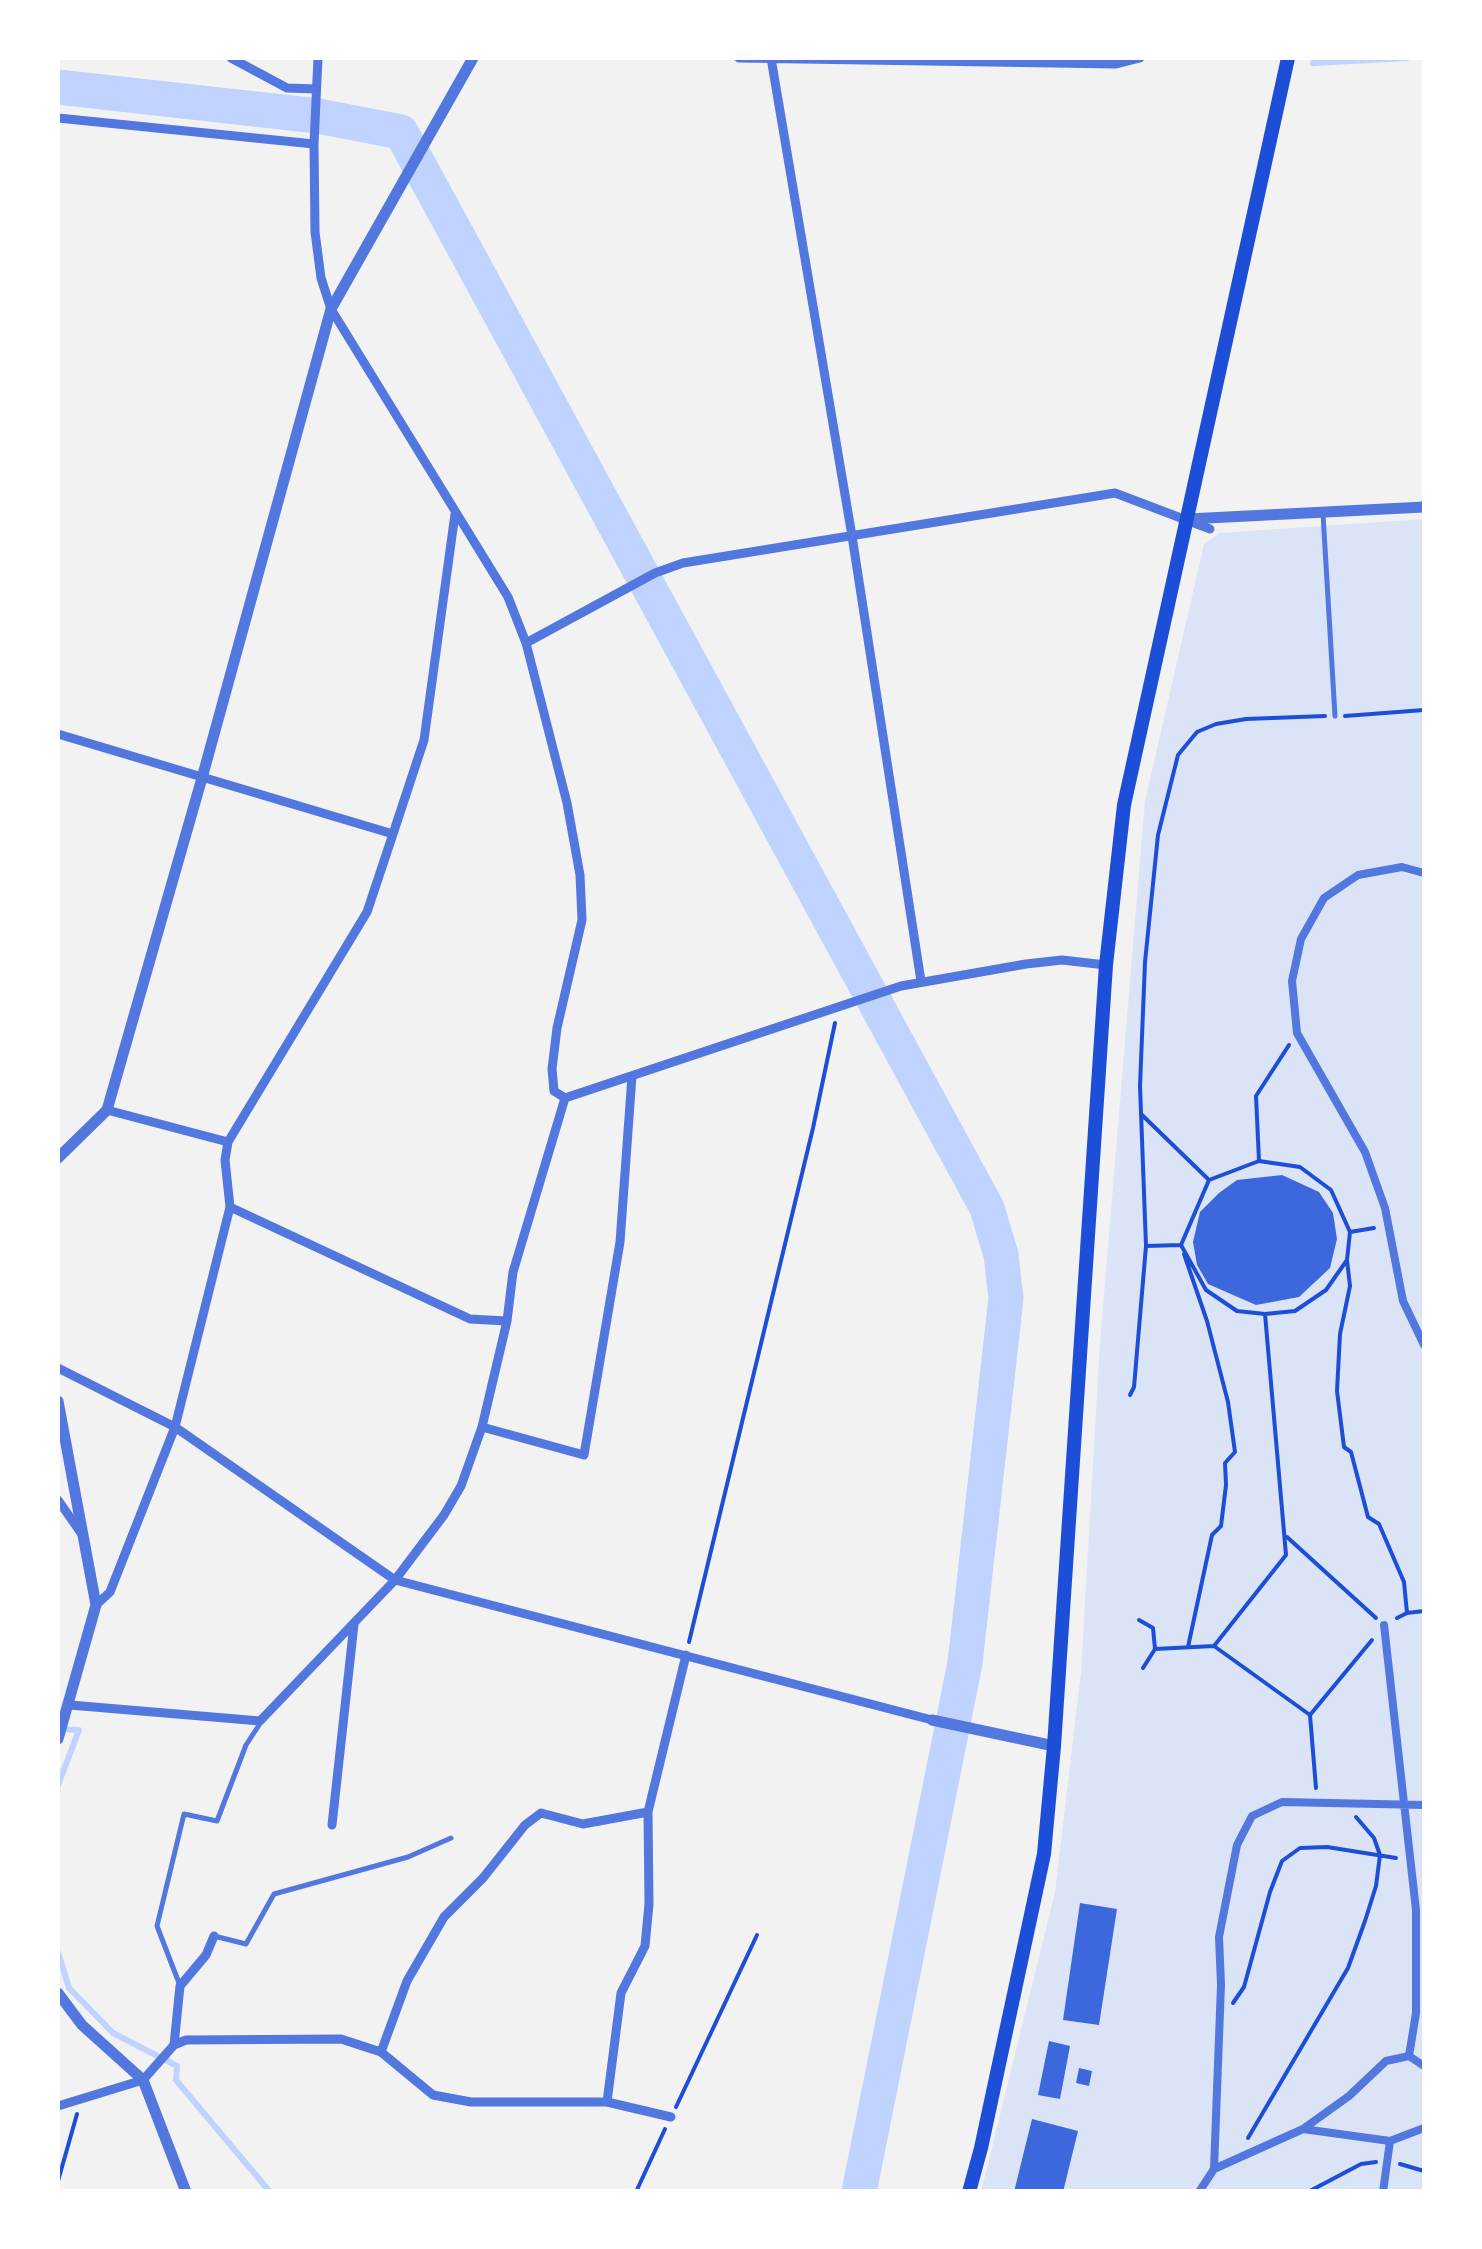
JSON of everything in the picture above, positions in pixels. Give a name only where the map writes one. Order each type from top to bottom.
[{"type":"main road","points":[[969,2192],[1044,1854],[1106,964],[1124,805],[1288,58]]},
{"type":"street","points":[[231,58],[288,88],[316,89]]},
{"type":"street","points":[[318,58],[315,232],[330,309],[508,597],[526,643],[567,803],[580,875],[582,920],[557,1028],[552,1069],[554,1091],[565,1098]]},
{"type":"street","points":[[58,1158],[107,1110],[330,309],[473,58]]},
{"type":"street","points":[[738,58],[1116,64],[1140,58]]},
{"type":"street","points":[[771,58],[852,536],[921,981]]},
{"type":"street","points":[[58,118],[314,144]]},
{"type":"street","points":[[526,643],[655,573],[683,563],[1115,493],[1210,529],[1188,519]]},
{"type":"street","points":[[1188,519],[1424,507]]},
{"type":"street","points":[[96,1605],[110,1592],[175,1427],[230,1208],[225,1160],[228,1142],[367,912],[424,740],[455,513]]},
{"type":"street","points":[[58,734],[393,834]]},
{"type":"street","points":[[1424,873],[1402,867],[1358,875],[1324,898],[1301,939],[1292,981],[1297,1033],[1366,1152],[1388,1226],[1403,1301],[1424,1345]]},
{"type":"street","points":[[565,1098],[888,989],[1026,964],[1062,960],[1106,964]]},
{"type":"street","points":[[482,1427],[584,1454],[620,1242],[632,1076]]},
{"type":"street","points":[[64,1704],[262,1719],[395,1580],[461,1486],[482,1427],[507,1321],[513,1272],[565,1098]]},
{"type":"street","points":[[107,1110],[228,1142]]},
{"type":"street","points":[[230,1208],[470,1319],[507,1321]]},
{"type":"street","points":[[58,1368],[175,1427],[395,1580],[932,1720],[1054,1746]]},
{"type":"street","points":[[58,1400],[96,1605],[64,1704],[58,1739]]},
{"type":"street","points":[[58,1500],[83,1535]]},
{"type":"street","points":[[332,1825],[354,1622]]},
{"type":"street","points":[[1384,1625],[1416,1910],[1416,2013],[1409,2056]]},
{"type":"street","points":[[607,2102],[621,1993],[645,1946],[649,1904],[648,1812],[686,1656]]},
{"type":"street","points":[[1199,2192],[1214,2169],[1220,1938],[1238,1845],[1252,1816],[1282,1802],[1424,1804]]},
{"type":"street","points":[[382,2052],[407,1981],[444,1917],[484,1878],[525,1825],[540,1813],[583,1824],[648,1812]]},
{"type":"street","points":[[174,2046],[180,1986],[206,1955],[214,1936]]},
{"type":"street","points":[[58,1993],[82,2024],[143,2080],[186,2192]]},
{"type":"street","points":[[58,2106],[143,2080],[174,2046],[186,2040],[341,2040],[382,2052],[433,2095],[471,2102],[607,2102],[671,2116]]},
{"type":"street","points":[[1214,2169],[1304,2129],[1349,2096],[1386,2061],[1409,2056],[1424,2066]]},
{"type":"street","points":[[1304,2129],[1390,2141],[1424,2128]]},
{"type":"street","points":[[1383,2192],[1390,2141]]},
{"type":"lane","points":[[1322,512],[1336,716]]},
{"type":"lane","points":[[180,1986],[157,1926],[184,1814],[218,1821],[246,1745],[262,1719]]},
{"type":"lane","points":[[214,1936],[246,1944],[274,1894],[408,1857],[451,1838]]},
{"type":"path","points":[[1130,1395],[1134,1387],[1146,1246],[1141,1114],[1145,962],[1158,835],[1178,755],[1196,732],[1216,724],[1424,710]]},
{"type":"path","points":[[686,1656],[838,1009]]},
{"type":"path","points":[[1258,1161],[1256,1096],[1297,1033]]},
{"type":"path","points":[[1141,1114],[1209,1180]]},
{"type":"path","points":[[1188,1647],[1212,1535],[1221,1526],[1226,1485],[1224,1462],[1235,1452],[1220,1370],[1181,1245],[1209,1180],[1258,1161],[1300,1167],[1331,1190],[1350,1232],[1346,1260],[1350,1286],[1340,1334],[1337,1391],[1344,1447],[1351,1452],[1368,1516],[1379,1524],[1404,1582],[1407,1613]]},
{"type":"path","points":[[1350,1232],[1388,1226]]},
{"type":"path","points":[[1146,1246],[1181,1245]]},
{"type":"path","points":[[1181,1245],[1206,1290],[1237,1311],[1265,1314],[1295,1311],[1326,1290],[1346,1260]]},
{"type":"path","points":[[1214,1646],[1286,1555],[1265,1314]]},
{"type":"path","points":[[1284,1535],[1384,1625]]},
{"type":"path","points":[[1317,1802],[1310,1715],[1384,1625],[1407,1613],[1424,1610]]},
{"type":"path","points":[[1139,1620],[1153,1628],[1155,1649],[1143,1668]]},
{"type":"path","points":[[1155,1649],[1214,1646],[1310,1715]]},
{"type":"path","points":[[1236,2159],[1348,1968],[1376,1886],[1380,1855],[1374,1838],[1338,1802]]},
{"type":"path","points":[[1220,2008],[1235,2003],[1244,1987],[1282,1861],[1300,1848],[1326,1847],[1410,1860]]},
{"type":"path","points":[[636,2192],[757,1935]]},
{"type":"path","points":[[58,2182],[81,2100]]},
{"type":"path","points":[[1308,2192],[1361,2164],[1387,2161],[1424,2172]]},
{"type":"shaded area","points":[[1424,519],[1424,2191],[981,2192],[1055,1892],[1081,1672],[1100,1342],[1145,801],[1204,544],[1219,533]]},
{"type":"building","points":[[1282,1175],[1319,1192],[1333,1213],[1337,1239],[1330,1268],[1299,1297],[1256,1305],[1208,1284],[1197,1265],[1193,1242],[1200,1212],[1219,1193],[1237,1180]]},
{"type":"building","points":[[1080,1903],[1117,1909],[1099,2025],[1063,2020]]},
{"type":"building","points":[[1049,2041],[1070,2046],[1060,2099],[1038,2095]]},
{"type":"building","points":[[1079,2068],[1092,2071],[1089,2086],[1076,2083]]},
{"type":"building","points":[[1032,2119],[1078,2131],[1063,2192],[1014,2192]]},
{"type":"waterway","points":[[1313,63],[1407,58]]},
{"type":"waterway","points":[[58,87],[318,116],[401,132],[987,1208],[1001,1255],[1006,1298],[965,1663],[859,2192]]},
{"type":"waterway","points":[[58,1785],[79,1730],[59,1729]]},
{"type":"waterway","points":[[58,1952],[69,1988],[113,2033],[177,2066],[176,2080],[270,2192]]}]
